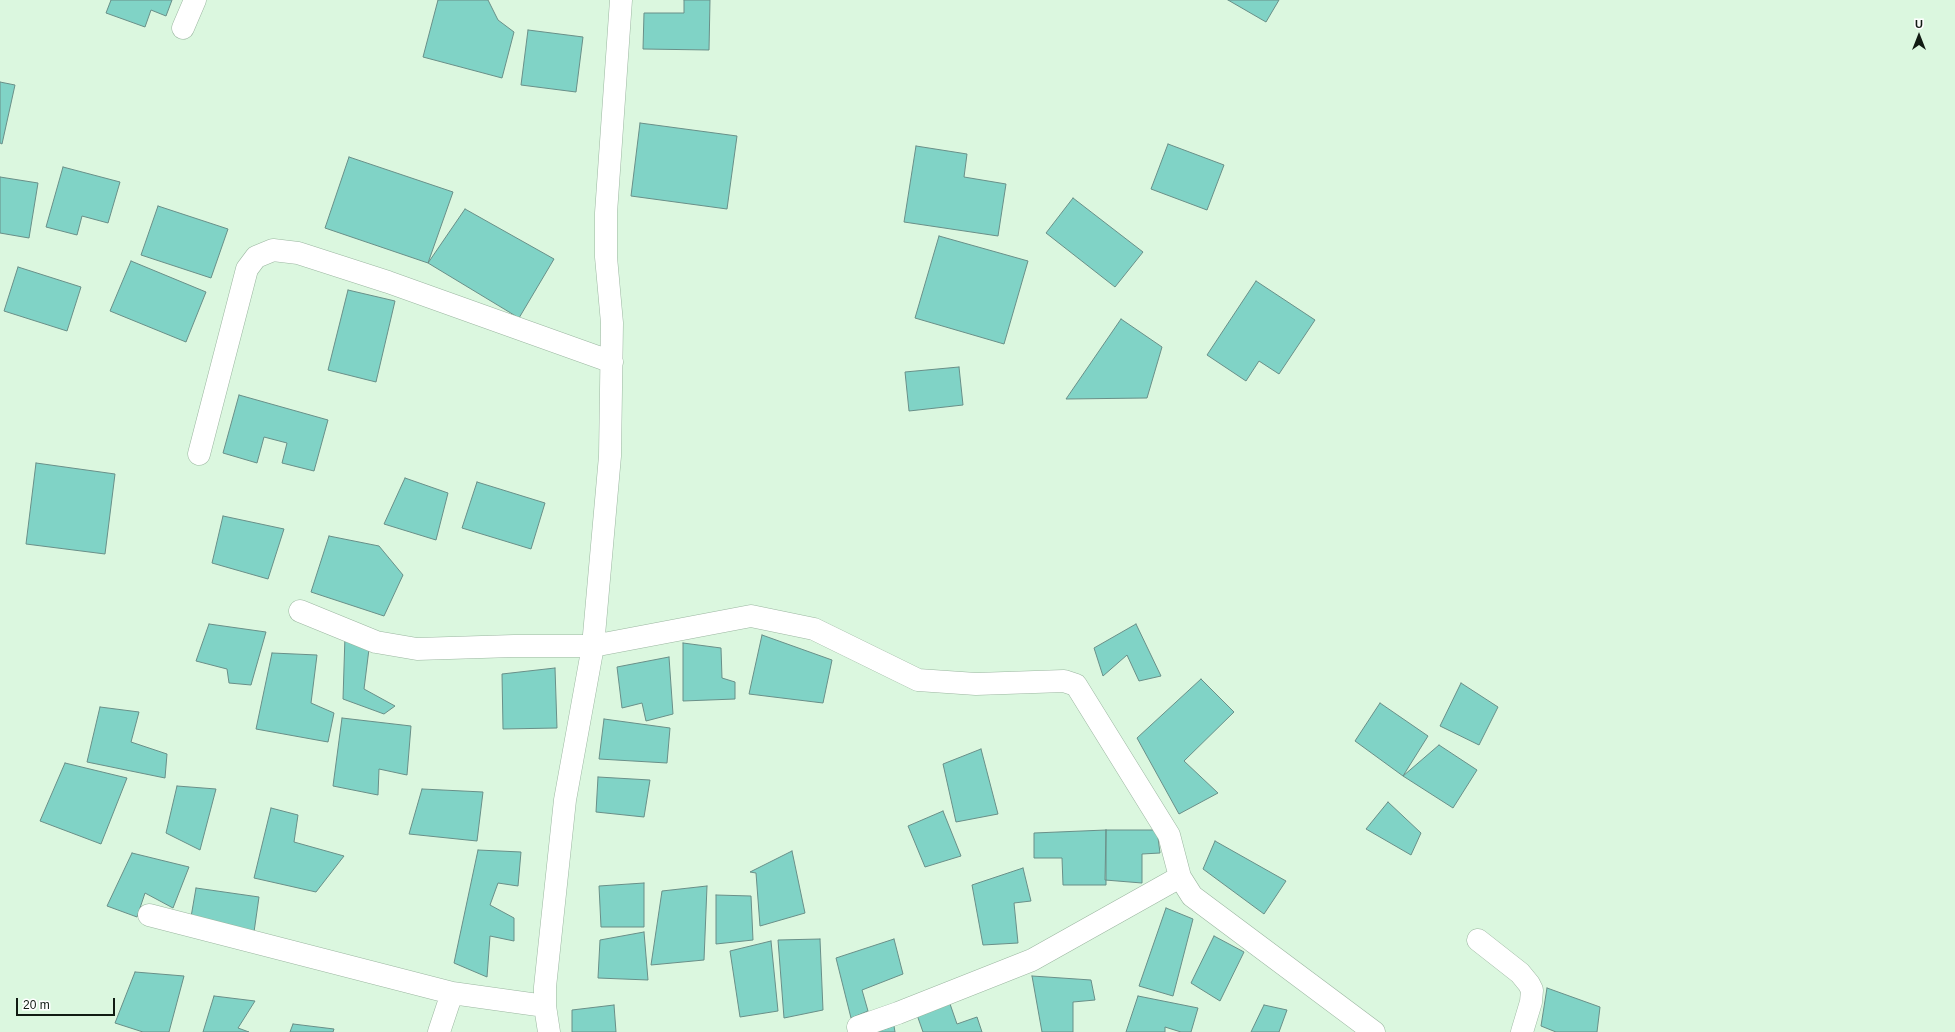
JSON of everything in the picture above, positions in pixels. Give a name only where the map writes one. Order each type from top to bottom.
[{"type":"street","points":[[183,28],[195,0]]},
{"type":"street","points":[[549,1032],[545,1006],[565,800],[593,646],[610,456],[612,323],[606,257],[606,214],[621,0]]},
{"type":"street","points":[[199,454],[247,269],[256,257],[273,250],[298,253],[388,282],[612,362]]},
{"type":"street","points":[[300,611],[376,642],[417,649],[514,646],[593,646],[751,616],[814,629],[918,680],[976,684],[1064,681],[1076,685],[1169,835],[1180,876],[1192,896],[1374,1032]]},
{"type":"street","points":[[858,1027],[898,1013],[1032,960],[1180,876]]},
{"type":"street","points":[[149,915],[452,993],[545,1006]]},
{"type":"street","points":[[1478,940],[1520,973],[1530,984],[1532,990],[1531,1002],[1522,1032]]},
{"type":"street","points":[[439,1032],[452,993]]},
{"type":"building","points":[[111,0],[172,0],[166,16],[151,10],[145,27],[106,13]]},
{"type":"building","points":[[438,0],[488,0],[498,20],[514,32],[502,78],[423,57]]},
{"type":"building","points":[[684,0],[710,0],[709,50],[643,49],[644,13],[684,13]]},
{"type":"building","points":[[1228,0],[1279,0],[1266,22]]},
{"type":"building","points":[[528,30],[583,37],[576,92],[521,85]]},
{"type":"building","points":[[0,82],[15,85],[2,144],[0,143]]},
{"type":"building","points":[[640,123],[737,136],[727,209],[631,196]]},
{"type":"building","points":[[1168,144],[1224,165],[1207,210],[1151,189]]},
{"type":"building","points":[[916,146],[967,154],[964,177],[1006,184],[998,236],[904,222]]},
{"type":"building","points":[[349,157],[453,192],[428,263],[325,228]]},
{"type":"building","points":[[63,167],[120,182],[108,223],[82,216],[77,235],[46,227]]},
{"type":"building","points":[[0,177],[38,183],[29,238],[0,233]]},
{"type":"building","points":[[1073,198],[1143,252],[1115,287],[1046,233]]},
{"type":"building","points":[[158,206],[228,229],[211,278],[141,255]]},
{"type":"building","points":[[465,209],[554,259],[519,318],[428,263]]},
{"type":"building","points":[[939,236],[1028,261],[1004,344],[915,318]]},
{"type":"building","points":[[131,261],[206,292],[186,342],[110,311]]},
{"type":"building","points":[[18,267],[81,287],[67,331],[4,311]]},
{"type":"building","points":[[1256,281],[1315,320],[1279,374],[1259,361],[1246,381],[1207,355]]},
{"type":"building","points":[[348,290],[395,301],[376,382],[328,370]]},
{"type":"building","points":[[1121,319],[1162,347],[1147,398],[1066,399]]},
{"type":"building","points":[[959,367],[963,405],[909,411],[905,372]]},
{"type":"building","points":[[239,395],[328,420],[314,471],[282,463],[287,443],[264,437],[257,463],[223,453]]},
{"type":"building","points":[[36,463],[115,474],[105,554],[26,544]]},
{"type":"building","points":[[405,478],[448,493],[436,540],[384,524]]},
{"type":"building","points":[[477,482],[545,503],[531,549],[462,528]]},
{"type":"building","points":[[223,516],[284,529],[268,579],[212,563]]},
{"type":"building","points":[[329,536],[379,546],[403,575],[384,616],[311,592]]},
{"type":"building","points":[[209,624],[266,632],[251,685],[229,683],[227,669],[196,661]]},
{"type":"building","points":[[1136,624],[1161,676],[1139,681],[1127,655],[1103,676],[1094,648]]},
{"type":"building","points":[[762,635],[832,660],[823,703],[749,694]]},
{"type":"building","points":[[345,636],[369,649],[364,689],[395,706],[384,714],[343,699]]},
{"type":"building","points":[[683,643],[721,648],[722,678],[735,682],[735,699],[683,701]]},
{"type":"building","points":[[272,653],[317,655],[311,703],[334,713],[328,742],[256,729]]},
{"type":"building","points":[[669,657],[673,714],[646,721],[642,703],[622,708],[617,667]]},
{"type":"building","points":[[555,668],[557,728],[503,729],[502,674]]},
{"type":"building","points":[[1201,679],[1234,712],[1184,761],[1218,793],[1179,814],[1137,738]]},
{"type":"building","points":[[1461,683],[1498,707],[1479,745],[1440,726]]},
{"type":"building","points":[[1380,703],[1428,736],[1403,776],[1355,741]]},
{"type":"building","points":[[100,707],[139,712],[131,742],[167,754],[165,778],[87,762]]},
{"type":"building","points":[[342,718],[411,726],[407,775],[379,769],[378,795],[333,786]]},
{"type":"building","points":[[604,719],[670,728],[667,763],[599,759]]},
{"type":"building","points":[[1439,745],[1477,770],[1453,808],[1403,776]]},
{"type":"building","points":[[981,749],[998,814],[956,822],[943,764]]},
{"type":"building","points":[[65,763],[127,778],[101,844],[40,821]]},
{"type":"building","points":[[598,777],[650,780],[644,817],[596,812]]},
{"type":"building","points":[[177,786],[216,789],[200,850],[166,833]]},
{"type":"building","points":[[422,789],[483,792],[477,841],[409,834]]},
{"type":"building","points":[[1388,802],[1421,833],[1411,855],[1366,829]]},
{"type":"building","points":[[271,808],[298,815],[294,842],[344,856],[316,892],[254,878]]},
{"type":"building","points":[[943,811],[961,856],[925,867],[908,826]]},
{"type":"building","points":[[1106,830],[1157,830],[1160,853],[1142,854],[1142,883],[1105,880]]},
{"type":"building","points":[[1106,830],[1106,885],[1063,885],[1062,858],[1034,858],[1034,833]]},
{"type":"building","points":[[1215,841],[1286,881],[1264,914],[1203,869]]},
{"type":"building","points":[[478,850],[521,852],[518,886],[498,883],[490,905],[514,918],[514,941],[490,936],[487,977],[454,963]]},
{"type":"building","points":[[792,851],[805,913],[760,926],[756,873],[750,872]]},
{"type":"building","points":[[132,853],[189,867],[173,908],[145,893],[137,917],[107,906]]},
{"type":"building","points":[[1023,868],[1031,901],[1014,903],[1018,943],[983,945],[972,885]]},
{"type":"building","points":[[644,883],[644,927],[601,927],[599,886]]},
{"type":"building","points":[[707,886],[704,960],[651,965],[662,891]]},
{"type":"building","points":[[196,888],[259,897],[254,932],[191,917]]},
{"type":"building","points":[[716,895],[751,896],[753,940],[716,944]]},
{"type":"building","points":[[1166,908],[1193,919],[1173,996],[1139,986]]},
{"type":"building","points":[[644,932],[648,980],[598,978],[600,940]]},
{"type":"building","points":[[1214,936],[1244,952],[1220,1001],[1191,983]]},
{"type":"building","points":[[820,939],[823,1010],[784,1018],[778,940]]},
{"type":"building","points":[[894,939],[903,974],[862,990],[868,1011],[851,1018],[836,958]]},
{"type":"building","points":[[771,941],[778,1011],[740,1017],[730,951]]},
{"type":"building","points":[[135,972],[184,976],[169,1032],[143,1032],[115,1023]]},
{"type":"building","points":[[1032,976],[1091,980],[1095,1000],[1073,1002],[1073,1032],[1042,1032]]},
{"type":"building","points":[[1547,988],[1600,1007],[1597,1032],[1556,1032],[1541,1026]]},
{"type":"building","points":[[214,996],[255,1001],[238,1028],[249,1032],[203,1032]]},
{"type":"building","points":[[1138,996],[1198,1008],[1191,1032],[1181,1032],[1165,1027],[1165,1032],[1126,1032]]},
{"type":"building","points":[[949,1001],[957,1024],[977,1017],[982,1032],[923,1032],[916,1012]]},
{"type":"building","points":[[614,1005],[616,1032],[572,1032],[572,1010]]},
{"type":"building","points":[[1264,1005],[1287,1010],[1279,1032],[1251,1032]]},
{"type":"building","points":[[293,1024],[334,1029],[333,1032],[290,1032]]},
{"type":"building","points":[[894,1026],[895,1032],[876,1032]]}]
